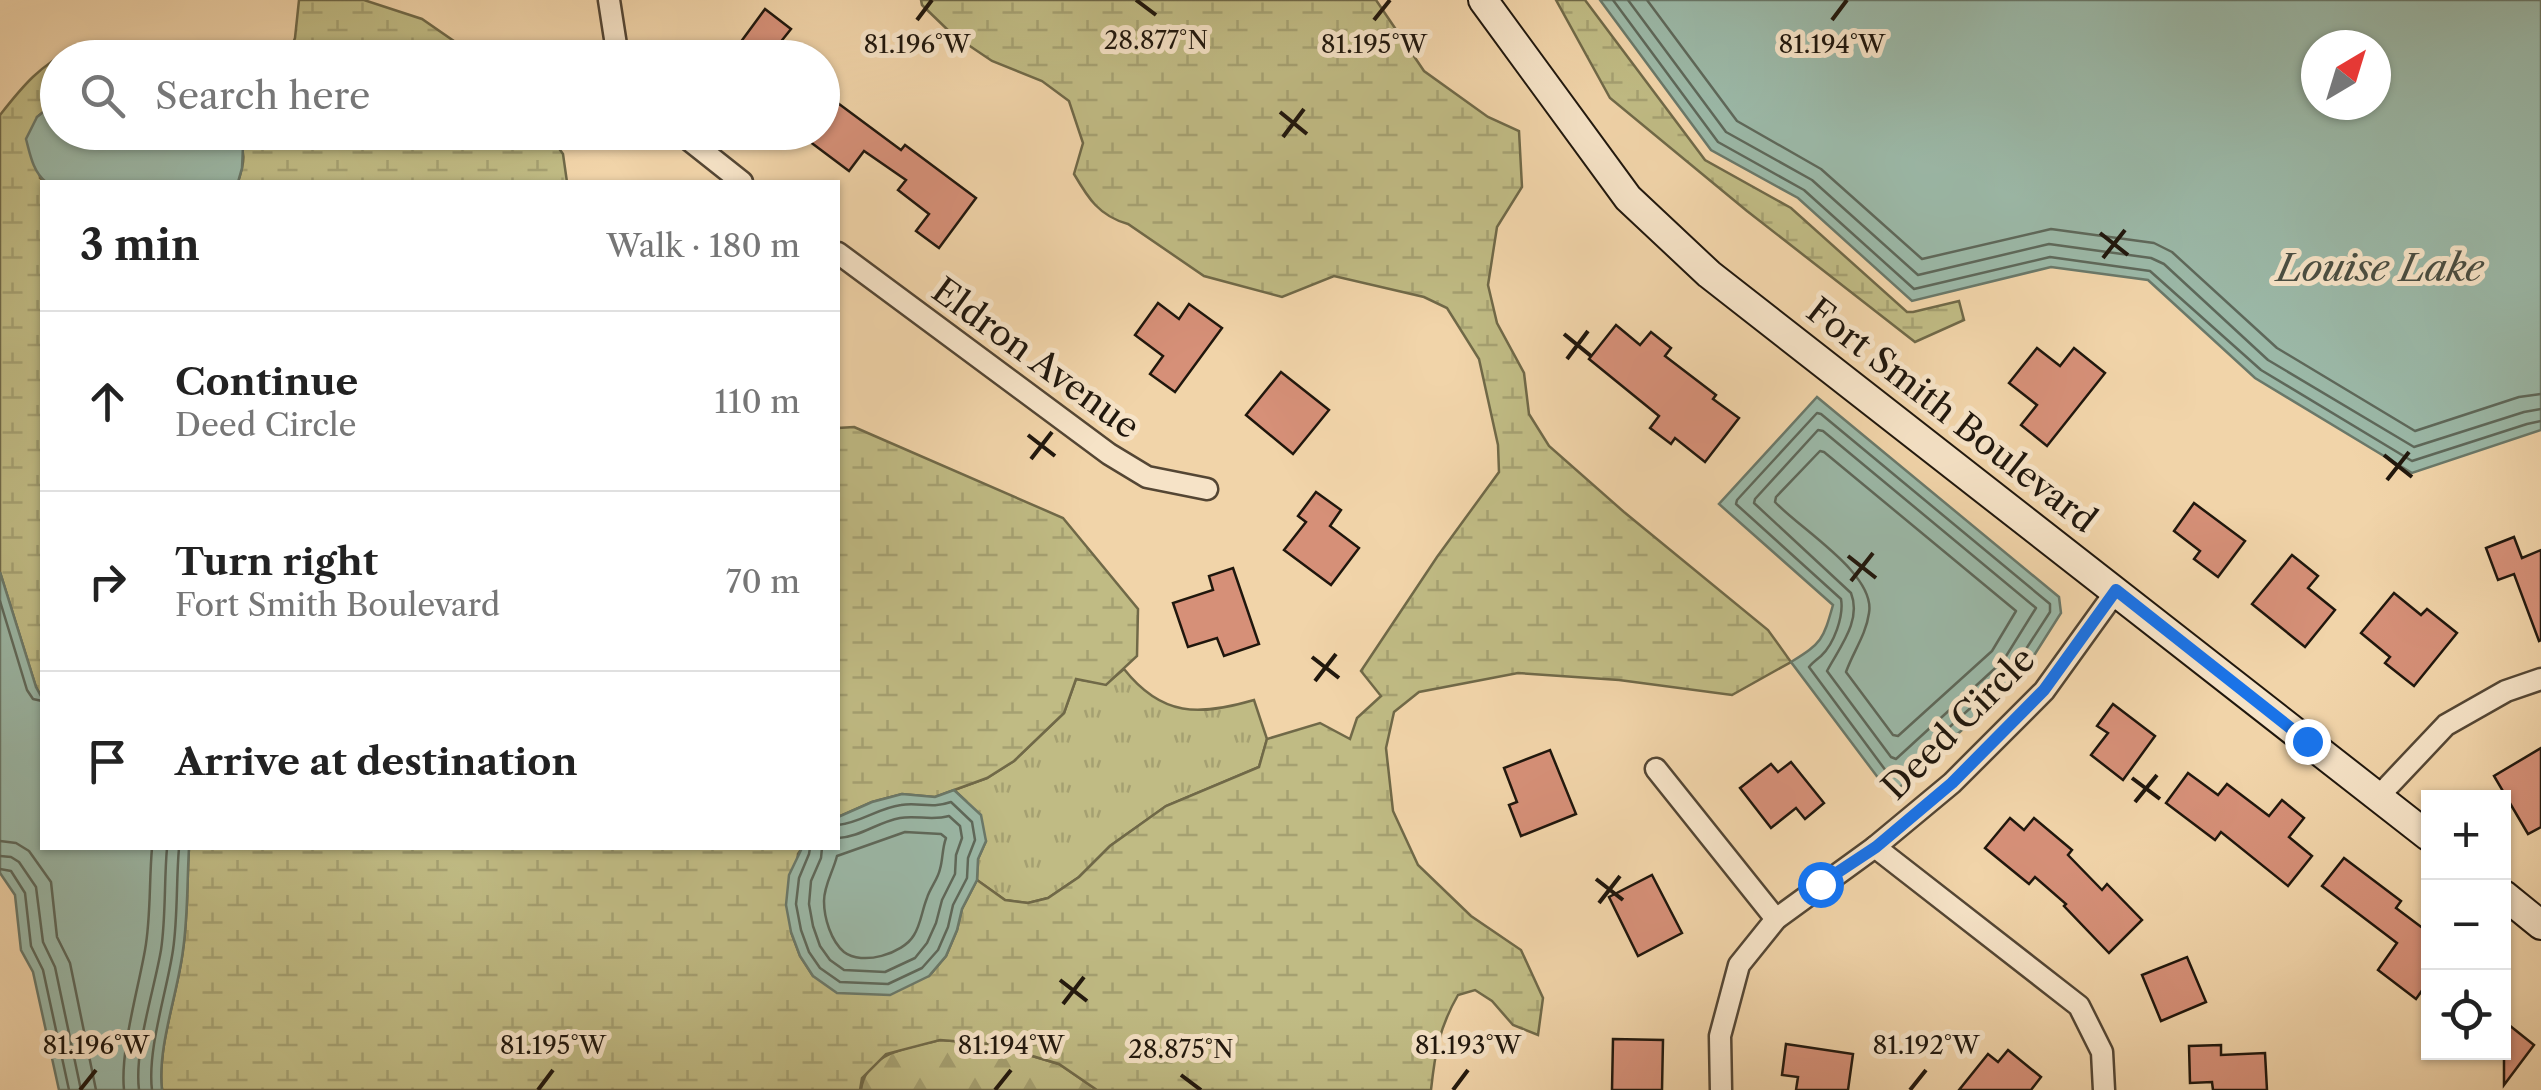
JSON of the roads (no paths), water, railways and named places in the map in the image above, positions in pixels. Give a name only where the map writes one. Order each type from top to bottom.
[{"type":"street","points":[[609,0],[615,40]]},
{"type":"street","name":"Fort Smith Boulevard","points":[[1483,0],[1628,198],[1696,261],[2421,831]]},
{"type":"street","points":[[701,150],[739,180]]},
{"type":"street","name":"Eldron Avenue","points":[[840,254],[1109,454],[1147,477],[1208,489]]},
{"type":"street","name":"Deed Circle","points":[[1721,1090],[1720,1036],[1739,965],[1776,918],[1876,847],[1952,783],[2044,690],[2116,590]]},
{"type":"street","points":[[2378,797],[2446,726],[2506,691],[2541,679]]},
{"type":"street","points":[[1656,769],[1776,918]]},
{"type":"street","name":"Deed Circle","points":[[1876,847],[2079,1006],[2102,1052],[2104,1090]]},
{"type":"street","points":[[2511,901],[2541,925]]},
{"type":"water","name":"Louise Lake","points":[[1600,0],[2541,0],[2541,430],[2412,473],[2255,378],[2148,280],[2051,267],[1912,301],[1798,198],[1711,150]]},
{"type":"water","points":[[40,115],[40,150],[243,150],[242,168],[239,180],[44,180],[35,168],[26,139]]},
{"type":"water","points":[[1817,397],[2059,597],[2061,613],[2021,676],[1891,795],[1791,662],[1820,640],[1833,605],[1719,504]]},
{"type":"water","points":[[0,572],[40,694],[40,850],[189,850],[185,937],[162,1056],[162,1090],[59,1090],[33,972],[21,950],[15,895],[0,873]]},
{"type":"water","points":[[954,790],[981,815],[986,841],[978,859],[977,880],[946,956],[929,976],[890,995],[837,993],[813,976],[791,932],[786,905],[789,875],[801,850],[840,850],[840,816],[872,802],[902,794],[935,797]]}]
